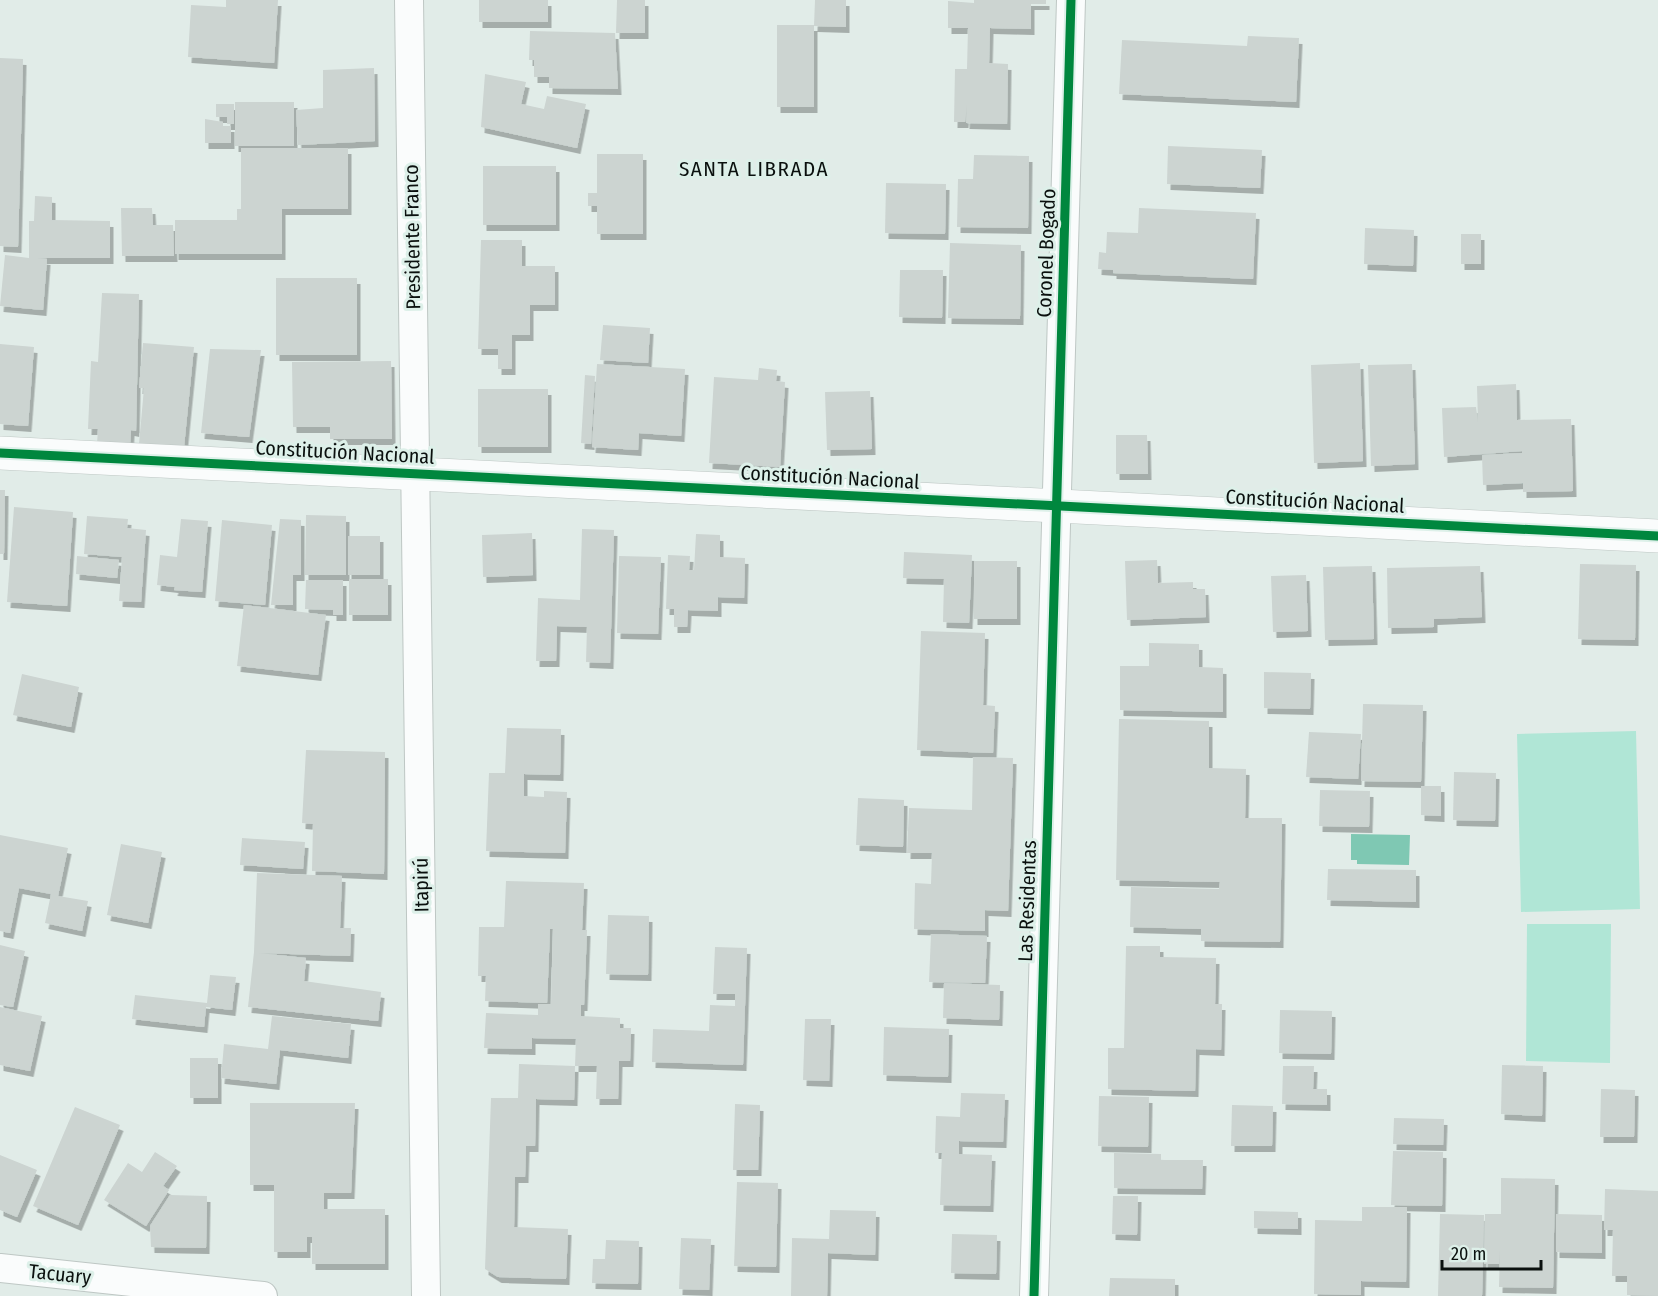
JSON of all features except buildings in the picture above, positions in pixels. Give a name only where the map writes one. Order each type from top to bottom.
[{"type":"street","name":"Presidente Franco","points":[[409,0],[415,474]]},
{"type":"street","name":"Coronel Bogado","points":[[1056,506],[1071,0]]},
{"type":"street","name":"Constitución Nacional","points":[[0,453],[1658,536]]},
{"type":"street","name":"Itapirú","points":[[415,474],[426,1296]]},
{"type":"street","name":"Las Residentas","points":[[1034,1296],[1056,506]]},
{"type":"street","name":"Tacuary","points":[[0,1268],[263,1296]]},
{"type":"shaded area","points":[[1636,731],[1640,909],[1521,912],[1517,734]]},
{"type":"shaded area","points":[[1351,834],[1410,835],[1409,865],[1357,864],[1357,860],[1351,860]]},
{"type":"shaded area","points":[[1527,924],[1611,924],[1610,1063],[1526,1061]]},
{"type":"cycle path","points":[[1034,1296],[1071,0]]},
{"type":"cycle path","points":[[0,453],[1658,536]]},
{"type":"district","name":"SANTA LIBRADA","points":[[754,169]]}]
